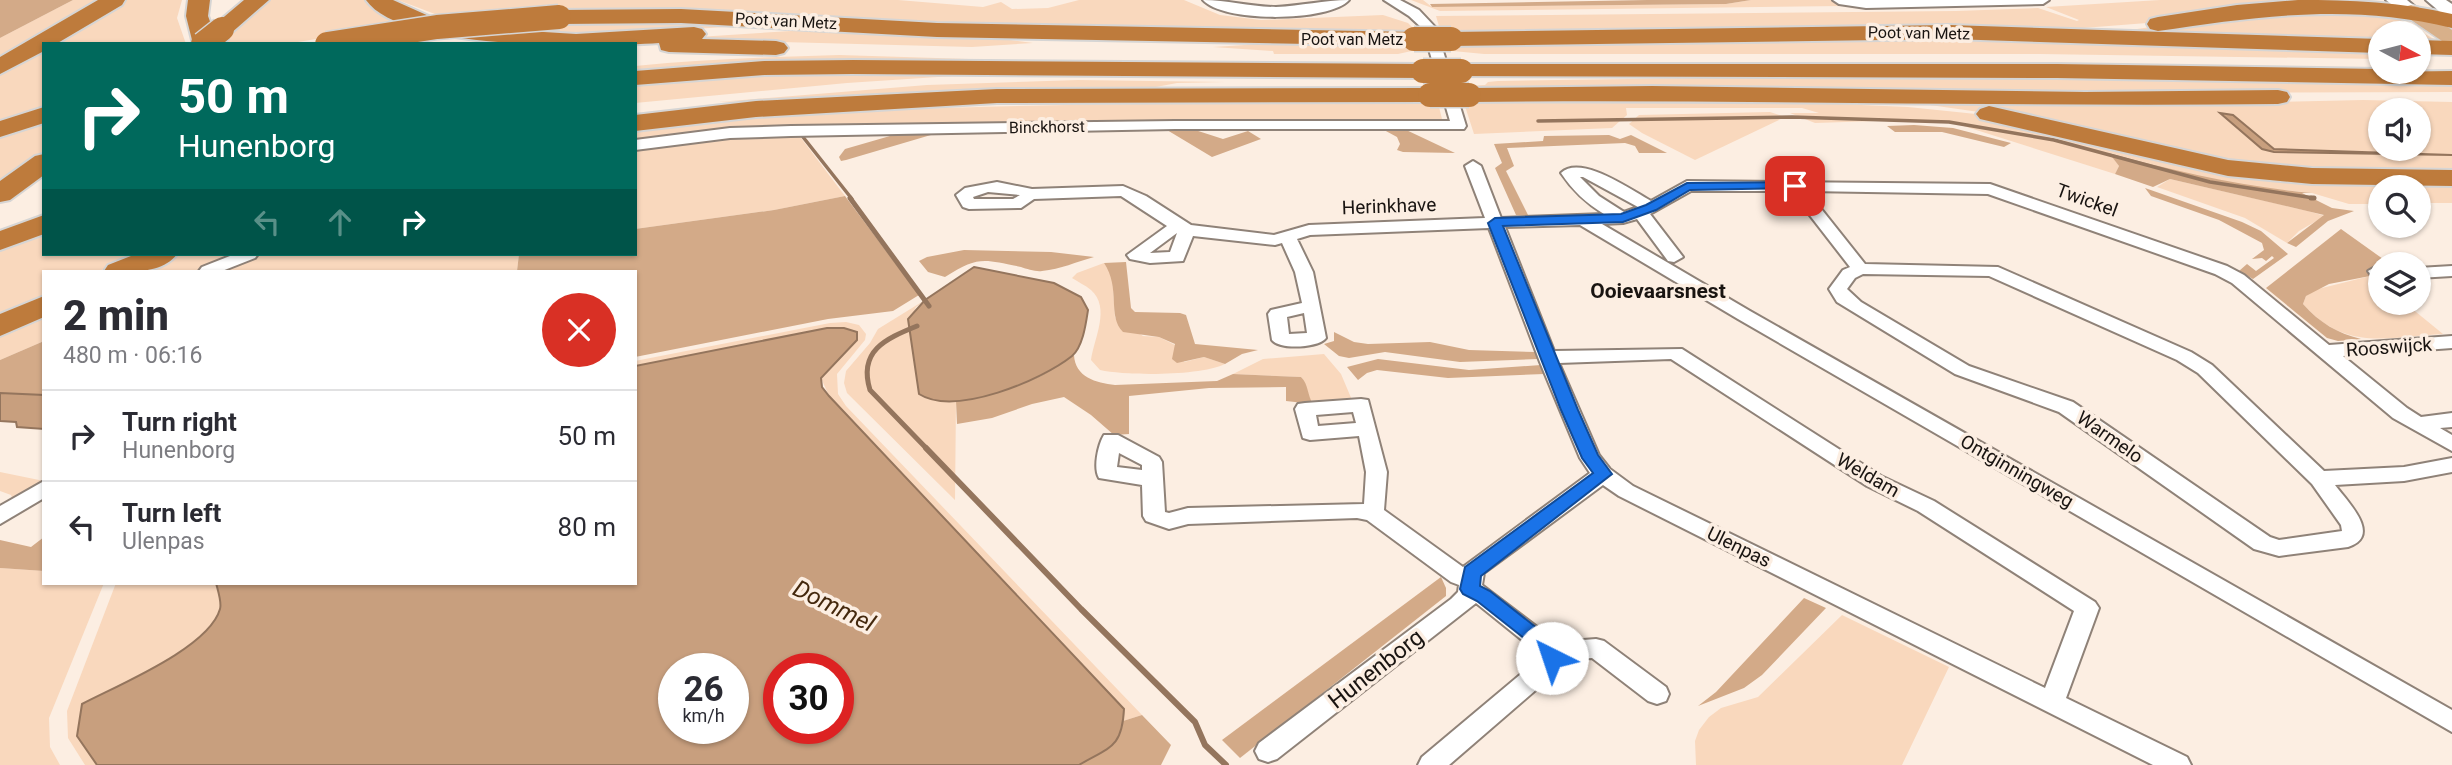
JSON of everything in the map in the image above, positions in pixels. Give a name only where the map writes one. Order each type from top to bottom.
[{"type":"highway","points":[[44,42],[114,0]]},
{"type":"highway","points":[[199,0],[197,16],[210,39],[258,0]]},
{"type":"highway","points":[[377,0],[403,14],[438,25],[499,36],[587,42]]},
{"type":"highway","points":[[1950,32],[2134,28],[2248,10],[2426,10],[2452,3]]},
{"type":"highway","name":"Poot van Metz","points":[[340,42],[436,27],[559,17],[681,16],[1439,62],[1816,95],[2072,99],[2452,98]]},
{"type":"highway","points":[[575,41],[640,39],[763,29],[937,30]]},
{"type":"highway","name":"Poot van Metz","points":[[637,112],[1080,95],[1439,62],[1950,32],[2368,46]]},
{"type":"highway","points":[[0,68],[42,43]]},
{"type":"highway","points":[[637,44],[760,47],[825,52]]},
{"type":"highway","name":"Poot van Metz","points":[[637,63],[825,52],[2452,78]]},
{"type":"highway","name":"Poot van Metz","points":[[637,78],[764,68],[1177,70],[1439,62],[1951,59],[2368,66]]},
{"type":"highway","points":[[637,112],[710,98],[877,83],[1134,74],[1177,70]]},
{"type":"highway","points":[[1816,95],[1976,112],[2027,121],[2191,161],[2260,173],[2452,178]]},
{"type":"highway","points":[[0,129],[42,116]]},
{"type":"highway","points":[[0,194],[36,168]]},
{"type":"highway","points":[[0,222],[42,207]]},
{"type":"highway","points":[[0,241],[42,225]]},
{"type":"highway","points":[[122,270],[157,256]]},
{"type":"highway","points":[[0,326],[42,306]]},
{"type":"main road","points":[[2426,10],[2443,49]]},
{"type":"street","points":[[1212,0],[1235,7],[1281,12],[1315,8],[1340,0]]},
{"type":"street","points":[[1390,0],[1421,18],[1439,62],[1459,126]]},
{"type":"street","points":[[1839,0],[1866,4],[2042,0]]},
{"type":"street","name":"Binckhorst","points":[[637,145],[730,133],[791,131],[1175,125],[1459,126]]},
{"type":"street","name":"Ulenpas","points":[[1473,166],[1547,357],[1590,458],[1603,474],[1626,491],[2178,765]]},
{"type":"street","points":[[1795,186],[1860,269]]},
{"type":"street","name":"Twickel","points":[[1495,223],[1583,219],[1638,212],[1687,187],[1975,187],[2003,192],[2230,275],[2257,292],[2400,413],[2452,444]]},
{"type":"street","name":"Herinkhave","points":[[1030,194],[1123,191],[1132,194],[1182,228],[1262,240],[1287,237],[1309,230],[1495,223]]},
{"type":"street","points":[[1638,212],[1674,257]]},
{"type":"street","name":"Ontginningweg","points":[[1583,219],[1744,315],[2452,722]]},
{"type":"street","points":[[1287,237],[1300,261],[1312,306]]},
{"type":"street","points":[[210,270],[244,256]]},
{"type":"street","name":"Warmelo","points":[[1860,269],[1992,271],[2184,356],[2206,369],[2319,479],[2352,524],[2353,533],[2348,539],[2279,548],[2262,542],[2066,407],[1962,370],[1849,302],[1838,289],[1849,274],[1860,269]]},
{"type":"street","points":[[2431,272],[2452,271]]},
{"type":"street","name":"Rooswijck","points":[[2327,351],[2452,342]]},
{"type":"street","name":"Weldam","points":[[1547,357],[1675,353],[1874,481],[1926,506],[2087,608],[2052,703]]},
{"type":"street","points":[[2417,424],[2452,420]]},
{"type":"street","points":[[1367,429],[1377,466],[1378,499],[1373,513]]},
{"type":"street","points":[[2319,479],[2404,474],[2452,466]]},
{"type":"street","name":"Hunenborg","points":[[1268,751],[1459,606],[1469,595],[1473,569],[1603,474]]},
{"type":"street","points":[[1152,479],[1154,516],[1169,521],[1188,516],[1357,510],[1373,513],[1460,576],[1541,641],[1551,652],[1550,666],[1431,765]]},
{"type":"street","points":[[0,516],[42,489]]},
{"type":"street","points":[[1551,652],[1596,648],[1657,694]]},
{"type":"shaded area","points":[[0,0],[73,0],[0,38]]},
{"type":"shaded area","points":[[73,0],[102,0],[0,59],[0,38]]},
{"type":"shaded area","points":[[121,0],[182,0],[177,18],[185,42],[49,42]]},
{"type":"shaded area","points":[[268,0],[366,0],[412,23],[298,42],[224,42]]},
{"type":"shaded area","points":[[398,0],[898,0],[983,7],[1001,2],[1012,9],[1048,8],[1079,0],[1184,0],[1220,15],[1261,20],[1383,15],[1408,23],[1418,33],[448,19]]},
{"type":"shaded area","points":[[1411,0],[1423,0],[1432,7],[1726,4],[1751,0],[1831,0],[1843,6],[1440,11]]},
{"type":"shaded area","points":[[1751,0],[1726,4],[1432,7],[1430,4]]},
{"type":"shaded area","points":[[2160,0],[2369,0],[2377,5],[2083,28],[1441,33],[1436,16],[2038,8],[2077,21],[2079,20],[2046,7]]},
{"type":"shaded area","points":[[2387,12],[2403,21],[2368,21],[2368,42],[2097,31],[2137,29],[2227,16]]},
{"type":"shaded area","points":[[603,17],[743,26],[592,35],[489,26]]},
{"type":"shaded area","points":[[791,31],[978,36],[1033,43],[972,47],[667,39]]},
{"type":"shaded area","points":[[1896,39],[2368,52],[2368,59],[2040,54],[1484,54],[1453,51],[1452,47]]},
{"type":"shaded area","points":[[1275,43],[1366,44],[1367,47],[1416,50],[1398,54],[1274,54],[1273,51],[1213,47]]},
{"type":"shaded area","points":[[42,46],[42,154],[0,185],[0,72]]},
{"type":"shaded area","points":[[839,55],[1037,61],[1419,63],[1420,68],[637,74],[637,66]]},
{"type":"shaded area","points":[[1458,63],[2048,64],[2368,69],[2368,73],[1459,67]]},
{"type":"shaded area","points":[[2431,71],[2452,71],[2452,74],[2431,74]]},
{"type":"shaded area","points":[[759,75],[968,75],[847,83],[637,103],[637,85]]},
{"type":"shaded area","points":[[1767,77],[2064,78],[2452,85],[2452,92],[2078,93],[1464,86],[1498,81]]},
{"type":"shaded area","points":[[1078,80],[1225,82],[1177,83],[1135,91],[926,94],[718,102],[927,85]]},
{"type":"shaded area","points":[[2368,100],[2368,161],[2431,161],[2431,102],[2452,102],[2452,171],[2258,170],[2028,119],[1909,102],[2223,103]]},
{"type":"shaded area","points":[[1792,102],[1908,107],[1976,114],[2027,122],[2191,162],[2368,176],[2368,204],[2349,204],[2312,193],[2253,187],[2191,175],[2110,153],[2119,166],[2115,174],[1954,123],[1906,120],[1815,123],[1790,113],[1819,113],[1802,108],[1626,108],[1627,115],[1612,128],[1474,134],[1464,103]]},
{"type":"shaded area","points":[[1438,103],[1442,119],[943,125],[637,142],[637,130],[735,120],[936,108]]},
{"type":"shaded area","points":[[1770,112],[1785,117],[1695,160],[1629,124],[1639,115]]},
{"type":"shaded area","points":[[1887,126],[1953,128],[2011,143],[2004,147],[1942,132],[1895,132]]},
{"type":"shaded area","points":[[1402,128],[1455,153],[1397,150],[1400,144],[1397,137],[1384,130]]},
{"type":"shaded area","points":[[1013,129],[1192,129],[1223,139],[1248,131],[1261,139],[1212,157],[1167,130],[1015,132]]},
{"type":"shaded area","points":[[941,132],[846,160],[841,161],[839,157],[845,149],[890,136],[884,133]]},
{"type":"shaded area","points":[[798,134],[845,196],[774,210],[637,229],[637,148],[730,136]]},
{"type":"shaded area","points":[[1609,135],[1620,139],[1631,135],[1667,153],[1639,153],[1635,146],[1625,143],[1507,148],[1514,166],[1506,171],[1528,215],[1516,215],[1495,168],[1502,163],[1494,144],[1543,141],[1544,136]]},
{"type":"shaded area","points":[[2109,153],[2209,178],[2312,193],[2302,193],[2332,208],[2354,211],[2328,221],[2296,247],[2287,243],[2324,215],[2170,179],[2153,187],[2115,174],[2119,166]]},
{"type":"shaded area","points":[[2170,179],[2325,216],[2299,231],[2287,243],[2245,218],[2157,187]]},
{"type":"shaded area","points":[[2431,181],[2452,183],[2452,203],[2431,203]]},
{"type":"shaded area","points":[[2145,188],[2242,222],[2261,231],[2288,254],[2253,279],[2239,271],[2247,264],[2256,271],[2274,258],[2272,256],[2266,261],[2262,258],[2252,259],[2264,250],[2262,243],[2219,220],[2151,196]]},
{"type":"shaded area","points":[[845,196],[919,295],[893,311],[828,319],[637,357],[637,270],[517,270],[519,256],[637,256],[637,229],[774,210]]},
{"type":"shaded area","points":[[2341,229],[2373,252],[2368,252],[2368,276],[2329,284],[2306,296],[2303,304],[2322,322],[2344,334],[2361,339],[2338,341],[2327,338],[2266,288]]},
{"type":"shaded area","points":[[42,235],[42,256],[135,256],[101,270],[42,270],[42,297],[0,316],[0,250]]},
{"type":"shaded area","points":[[964,250],[1051,252],[1094,257],[1040,271],[981,261],[965,265],[945,277],[928,272],[919,261]]},
{"type":"shaded area","points":[[168,256],[237,256],[202,270],[134,270]]},
{"type":"shaded area","points":[[253,256],[519,256],[517,270],[219,270]]},
{"type":"shaded area","points":[[1126,262],[1131,308],[1135,312],[1186,315],[1195,344],[1258,350],[1242,354],[1225,364],[1204,357],[1177,363],[1172,359],[1175,344],[1159,337],[1123,332],[1116,318],[1112,282],[1104,263]]},
{"type":"shaded area","points":[[1104,263],[1112,275],[1115,318],[1143,336],[1159,337],[1175,345],[1184,362],[1204,357],[1225,364],[1199,371],[1164,374],[1100,370],[1091,360],[1100,324],[1100,305],[1091,290],[1072,278],[1077,273]]},
{"type":"shaded area","points":[[2368,276],[2368,315],[2420,315],[2443,334],[2385,338],[2351,335],[2319,319],[2303,304],[2306,296],[2314,290]]},
{"type":"shaded area","points":[[925,300],[916,307],[910,321],[919,394],[942,401],[956,400],[955,500],[847,393],[844,383],[846,371],[870,343],[878,329]]},
{"type":"shaded area","points":[[42,312],[42,342],[0,360],[0,333]]},
{"type":"shaded area","points":[[830,323],[859,325],[866,334],[865,340],[837,374],[838,394],[846,406],[1142,715],[1123,721],[1123,708],[829,396],[821,378],[856,340],[637,366],[637,361]]},
{"type":"shaded area","points":[[1334,332],[1354,342],[1368,344],[1430,342],[1469,350],[1535,352],[1538,359],[1460,362],[1385,352],[1349,358],[1339,356],[1324,344],[1334,341]]},
{"type":"shaded area","points":[[42,342],[42,395],[0,393],[0,360]]},
{"type":"shaded area","points":[[1324,354],[1341,374],[1352,400],[1313,404],[1301,377],[1233,374],[1263,359]]},
{"type":"shaded area","points":[[1074,355],[1075,363],[1082,374],[1101,383],[1115,385],[1217,381],[1233,374],[1301,377],[1313,404],[1286,401],[1286,387],[1209,388],[1129,396],[1129,434],[1114,435],[1064,397],[1032,404],[992,418],[957,424],[956,401],[1016,386],[1041,376]]},
{"type":"shaded area","points":[[1378,359],[1469,370],[1541,365],[1544,374],[1448,378],[1377,370],[1358,380],[1347,367]]},
{"type":"shaded area","points":[[0,472],[42,481],[14,503],[11,495],[0,491]]},
{"type":"shaded area","points":[[42,539],[42,571],[0,568],[0,540],[31,547]]},
{"type":"shaded area","points":[[0,568],[42,571],[42,585],[103,585],[49,718],[50,747],[60,765],[0,765]]},
{"type":"shaded area","points":[[1441,577],[1446,596],[1240,758],[1222,740]]},
{"type":"shaded area","points":[[115,585],[217,585],[220,609],[212,624],[199,638],[139,676],[82,704],[77,736],[97,765],[85,765],[68,738],[67,711]]},
{"type":"shaded area","points":[[1804,598],[1826,608],[1762,675],[1744,688],[1698,706],[1716,692]]},
{"type":"shaded area","points":[[1842,615],[1949,667],[1902,765],[1696,765],[1695,741],[1709,717],[1721,708],[1758,697]]},
{"type":"shaded area","points":[[1142,715],[1171,745],[1161,765],[1079,765],[1112,744],[1123,721]]},
{"type":"water","points":[[2220,113],[2233,115],[2274,149],[2368,154],[2274,152],[2262,149]]},
{"type":"water","points":[[974,267],[1054,283],[1081,297],[1088,310],[1083,334],[1079,347],[1072,356],[1020,385],[975,398],[935,400],[919,394],[908,319],[925,300]]},
{"type":"water","name":"Dommel","points":[[827,328],[844,328],[857,332],[857,340],[821,378],[822,387],[1124,709],[1123,722],[1117,740],[1112,745],[1079,765],[97,765],[77,736],[82,704],[139,676],[181,651],[212,624],[220,609],[216,585],[637,585],[637,366]]},
{"type":"water","points":[[0,393],[42,395],[42,429],[17,427],[16,422],[0,421]]},
{"type":"waterway","points":[[1538,121],[1792,117],[1949,122],[2054,140],[2210,182],[2314,198],[2311,198]]},
{"type":"waterway","points":[[803,137],[852,199]]},
{"type":"waterway","points":[[850,198],[929,306]]},
{"type":"waterway","points":[[917,326],[894,336],[877,348],[871,356],[867,377],[870,390],[928,450]]},
{"type":"waterway","points":[[926,448],[1081,609],[1195,722],[1205,745],[1226,765]]},
{"type":"district","name":"Ooievaarsnest","points":[[1658,291]]},
{"type":"route","points":[[1552,658],[1549,648],[1541,641],[1470,589],[1472,572],[1603,474],[1590,458],[1495,223],[1623,218],[1651,208],[1687,187],[1718,184],[1795,186]]}]
